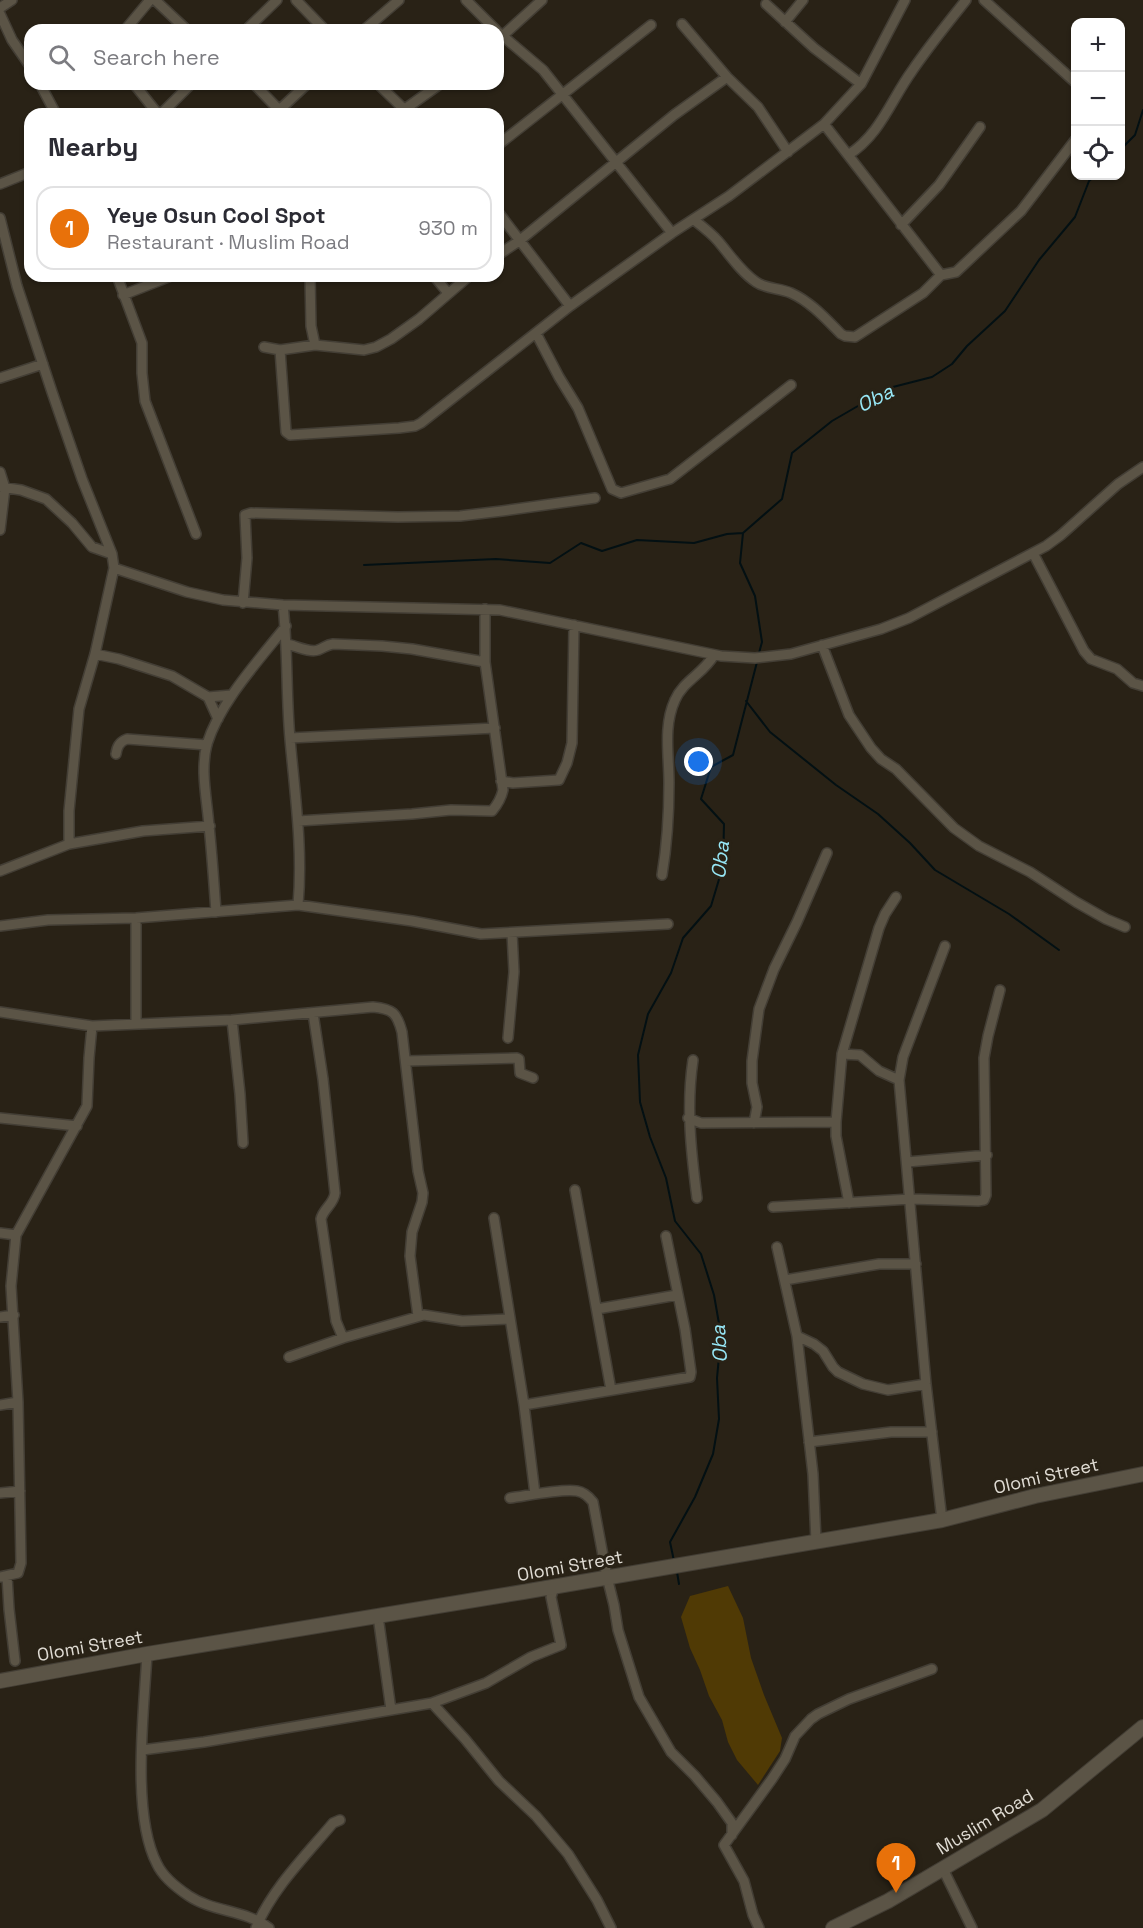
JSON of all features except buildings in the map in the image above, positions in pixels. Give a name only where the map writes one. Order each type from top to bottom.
[{"type":"main road","name":"Olomi Street","points":[[0,1681],[147,1654],[942,1520],[1035,1496],[1143,1474]]},
{"type":"main road","name":"Muslim Road","points":[[833,1928],[888,1901],[1042,1810],[1143,1727]]},
{"type":"street","points":[[0,8],[12,0]]},
{"type":"street","points":[[130,24],[150,0]]},
{"type":"street","points":[[155,0],[181,24]]},
{"type":"street","points":[[252,24],[277,0]]},
{"type":"street","points":[[296,0],[319,24]]},
{"type":"street","points":[[371,24],[399,0]]},
{"type":"street","points":[[466,0],[488,24]]},
{"type":"street","points":[[504,30],[542,0]]},
{"type":"street","points":[[784,22],[803,0]]},
{"type":"street","points":[[280,350],[286,432],[290,435],[388,429],[415,426],[421,423],[570,306],[672,233],[694,220],[824,124],[861,84],[905,0]]},
{"type":"street","points":[[848,155],[869,139],[911,72],[966,0]]},
{"type":"street","points":[[984,0],[1071,78]]},
{"type":"street","points":[[766,4],[814,48],[861,84]]},
{"type":"street","points":[[0,14],[12,40],[24,57]]},
{"type":"street","points":[[682,24],[727,77],[758,107],[788,152]]},
{"type":"street","points":[[504,140],[651,25]]},
{"type":"street","points":[[504,40],[543,70],[672,233]]},
{"type":"street","points":[[504,251],[674,115],[727,77]]},
{"type":"street","points":[[43,90],[53,108]]},
{"type":"street","points":[[139,90],[155,108]]},
{"type":"street","points":[[166,108],[185,90]]},
{"type":"street","points":[[259,90],[275,108]]},
{"type":"street","points":[[284,108],[301,90]]},
{"type":"street","points":[[384,90],[400,108]]},
{"type":"street","points":[[409,108],[432,90]]},
{"type":"street","points":[[824,124],[941,276]]},
{"type":"street","points":[[901,225],[939,185],[980,127]]},
{"type":"street","points":[[694,220],[717,240],[755,282],[798,297],[818,311],[841,334],[855,337],[923,293],[941,276],[956,272],[1021,211],[1071,145]]},
{"type":"street","points":[[0,184],[24,174]]},
{"type":"street","points":[[0,218],[17,286],[82,480],[112,554],[114,568],[95,654],[79,709],[69,811],[69,844]]},
{"type":"street","points":[[504,220],[570,306]]},
{"type":"street","points":[[119,282],[142,343],[145,401],[196,534]]},
{"type":"street","points":[[123,295],[156,282]]},
{"type":"street","points":[[310,282],[311,326],[315,345]]},
{"type":"street","points":[[439,282],[448,292]]},
{"type":"street","points":[[264,346],[280,350],[315,345],[364,350],[376,347],[392,339],[419,319],[461,282]]},
{"type":"street","points":[[536,333],[578,408],[612,489],[621,493],[670,479],[791,385]]},
{"type":"street","points":[[0,378],[43,364]]},
{"type":"street","points":[[114,568],[187,592],[243,603],[485,609],[510,612],[714,655],[741,658],[772,656],[791,654],[903,621],[1033,553],[1061,535],[1118,484],[1143,467]]},
{"type":"street","points":[[0,472],[3,487],[0,530]]},
{"type":"street","points":[[3,487],[21,490],[46,499],[72,523],[92,547],[112,554]]},
{"type":"street","points":[[243,603],[247,558],[245,515],[251,513],[398,517],[460,516],[595,498]]},
{"type":"street","points":[[1033,553],[1084,651],[1091,659],[1117,669],[1133,683],[1143,686]]},
{"type":"street","points":[[284,605],[290,738],[298,821],[300,875],[298,905]]},
{"type":"street","points":[[298,821],[451,810],[492,811],[501,801],[503,790],[485,662],[485,609]]},
{"type":"street","points":[[501,781],[513,783],[559,780],[567,763],[572,743],[574,625]]},
{"type":"street","points":[[216,912],[204,767],[207,745],[232,694],[286,626]]},
{"type":"street","points":[[287,644],[314,651],[333,644],[382,646],[485,662]]},
{"type":"street","points":[[822,645],[849,715],[871,748],[881,759],[896,769],[954,828],[979,846],[1030,872],[1106,919],[1125,927]]},
{"type":"street","points":[[95,654],[172,676],[208,697],[218,719]]},
{"type":"street","points":[[662,876],[668,804],[668,724],[673,703],[683,686],[711,661],[714,655]]},
{"type":"street","points":[[208,697],[232,694]]},
{"type":"street","points":[[290,738],[495,728]]},
{"type":"street","points":[[116,754],[117,747],[127,739],[207,745]]},
{"type":"street","points":[[0,871],[69,844],[143,831],[210,826]]},
{"type":"street","points":[[754,1123],[757,1107],[752,1083],[752,1061],[759,1009],[774,969],[827,853]]},
{"type":"street","points":[[849,1203],[836,1136],[842,1054],[879,928],[896,897]]},
{"type":"street","points":[[0,926],[48,920],[136,918],[298,905],[481,934],[668,924]]},
{"type":"street","points":[[136,918],[136,1024]]},
{"type":"street","points":[[508,1038],[514,972],[512,933]]},
{"type":"street","points":[[942,1520],[926,1384],[899,1080],[903,1057],[945,946]]},
{"type":"street","points":[[773,1206],[911,1199],[984,1200],[987,1155],[984,1058],[1000,990]]},
{"type":"street","points":[[0,1012],[92,1026],[232,1020],[373,1007],[393,1012],[399,1020],[402,1032],[418,1171],[423,1193],[410,1243],[418,1317]]},
{"type":"street","points":[[313,1013],[335,1192],[334,1198],[322,1213],[321,1219],[336,1321],[343,1338]]},
{"type":"street","points":[[232,1020],[243,1143]]},
{"type":"street","points":[[15,1661],[3,1577],[18,1573],[21,1563],[18,1402],[11,1286],[16,1234],[87,1106],[92,1026]]},
{"type":"street","points":[[842,1054],[860,1055],[879,1071],[899,1080]]},
{"type":"street","points":[[406,1061],[517,1058],[520,1073],[533,1078]]},
{"type":"street","points":[[693,1060],[689,1085],[688,1118],[697,1198]]},
{"type":"street","points":[[0,1118],[77,1126]]},
{"type":"street","points":[[688,1118],[700,1123],[836,1122]]},
{"type":"street","points":[[907,1162],[987,1155]]},
{"type":"street","points":[[575,1190],[611,1390]]},
{"type":"street","points":[[494,1218],[524,1406],[535,1494]]},
{"type":"street","points":[[0,1233],[16,1234]]},
{"type":"street","points":[[524,1406],[690,1377],[685,1329],[666,1236]]},
{"type":"street","points":[[777,1247],[797,1336],[815,1503],[816,1541]]},
{"type":"street","points":[[784,1280],[879,1264],[916,1264]]},
{"type":"street","points":[[597,1309],[677,1295]]},
{"type":"street","points":[[0,1317],[14,1315]]},
{"type":"street","points":[[289,1357],[343,1338],[424,1315],[462,1321],[509,1319]]},
{"type":"street","points":[[797,1336],[823,1351],[838,1372],[863,1384],[888,1390],[926,1384]]},
{"type":"street","points":[[0,1405],[18,1402]]},
{"type":"street","points":[[808,1442],[891,1432],[932,1432]]},
{"type":"street","points":[[0,1493],[20,1491]]},
{"type":"street","points":[[510,1498],[577,1491],[589,1497],[593,1502],[618,1630],[639,1696],[670,1752],[695,1776],[732,1823],[732,1835]]},
{"type":"street","points":[[142,1750],[204,1742],[432,1703],[486,1683],[531,1657],[561,1645],[551,1597],[554,1587]]},
{"type":"street","points":[[378,1616],[391,1710]]},
{"type":"street","points":[[147,1654],[142,1792],[148,1843],[157,1865],[173,1884],[203,1904],[269,1928]]},
{"type":"street","points":[[759,1928],[744,1881],[724,1845],[785,1759],[795,1736],[818,1714],[849,1699],[932,1669]]},
{"type":"street","points":[[432,1703],[499,1781],[536,1816],[568,1854],[597,1900],[611,1928]]},
{"type":"street","points":[[258,1924],[286,1878],[333,1823],[340,1820]]},
{"type":"street","points":[[943,1869],[972,1928]]},
{"type":"shaded area","points":[[728,1586],[743,1618],[751,1658],[782,1738],[780,1751],[758,1785],[737,1760],[728,1742],[722,1720],[709,1696],[690,1648],[681,1617],[690,1596]]},
{"type":"waterway","name":"Oba","points":[[1125,145],[1135,135],[1143,110]]},
{"type":"waterway","name":"Oba","points":[[759,653],[762,642],[755,596],[740,563],[743,533],[782,499],[792,453],[832,421],[889,388],[932,377],[952,364],[967,346],[1005,311],[1039,260],[1075,217],[1090,180]]},
{"type":"waterway","points":[[364,565],[496,559],[550,563],[581,543],[602,551],[637,540],[694,543],[727,534],[743,533]]},
{"type":"waterway","name":"Oba","points":[[674,1561],[670,1542],[695,1497],[713,1454],[719,1419],[717,1378],[721,1335],[714,1295],[701,1254],[675,1221],[666,1178],[650,1137],[640,1102],[638,1055],[648,1014],[671,973],[683,938],[711,906],[723,866],[724,824],[701,799],[711,767],[733,755],[757,662]]},
{"type":"waterway","points":[[746,701],[770,732],[836,785],[878,814],[935,870],[1009,914],[1059,950]]},
{"type":"waterway","name":"Oba","points":[[677,1572],[679,1584]]},
{"type":"place","name":"Yeye Osun Cool Spot","points":[[896,1893]]}]
